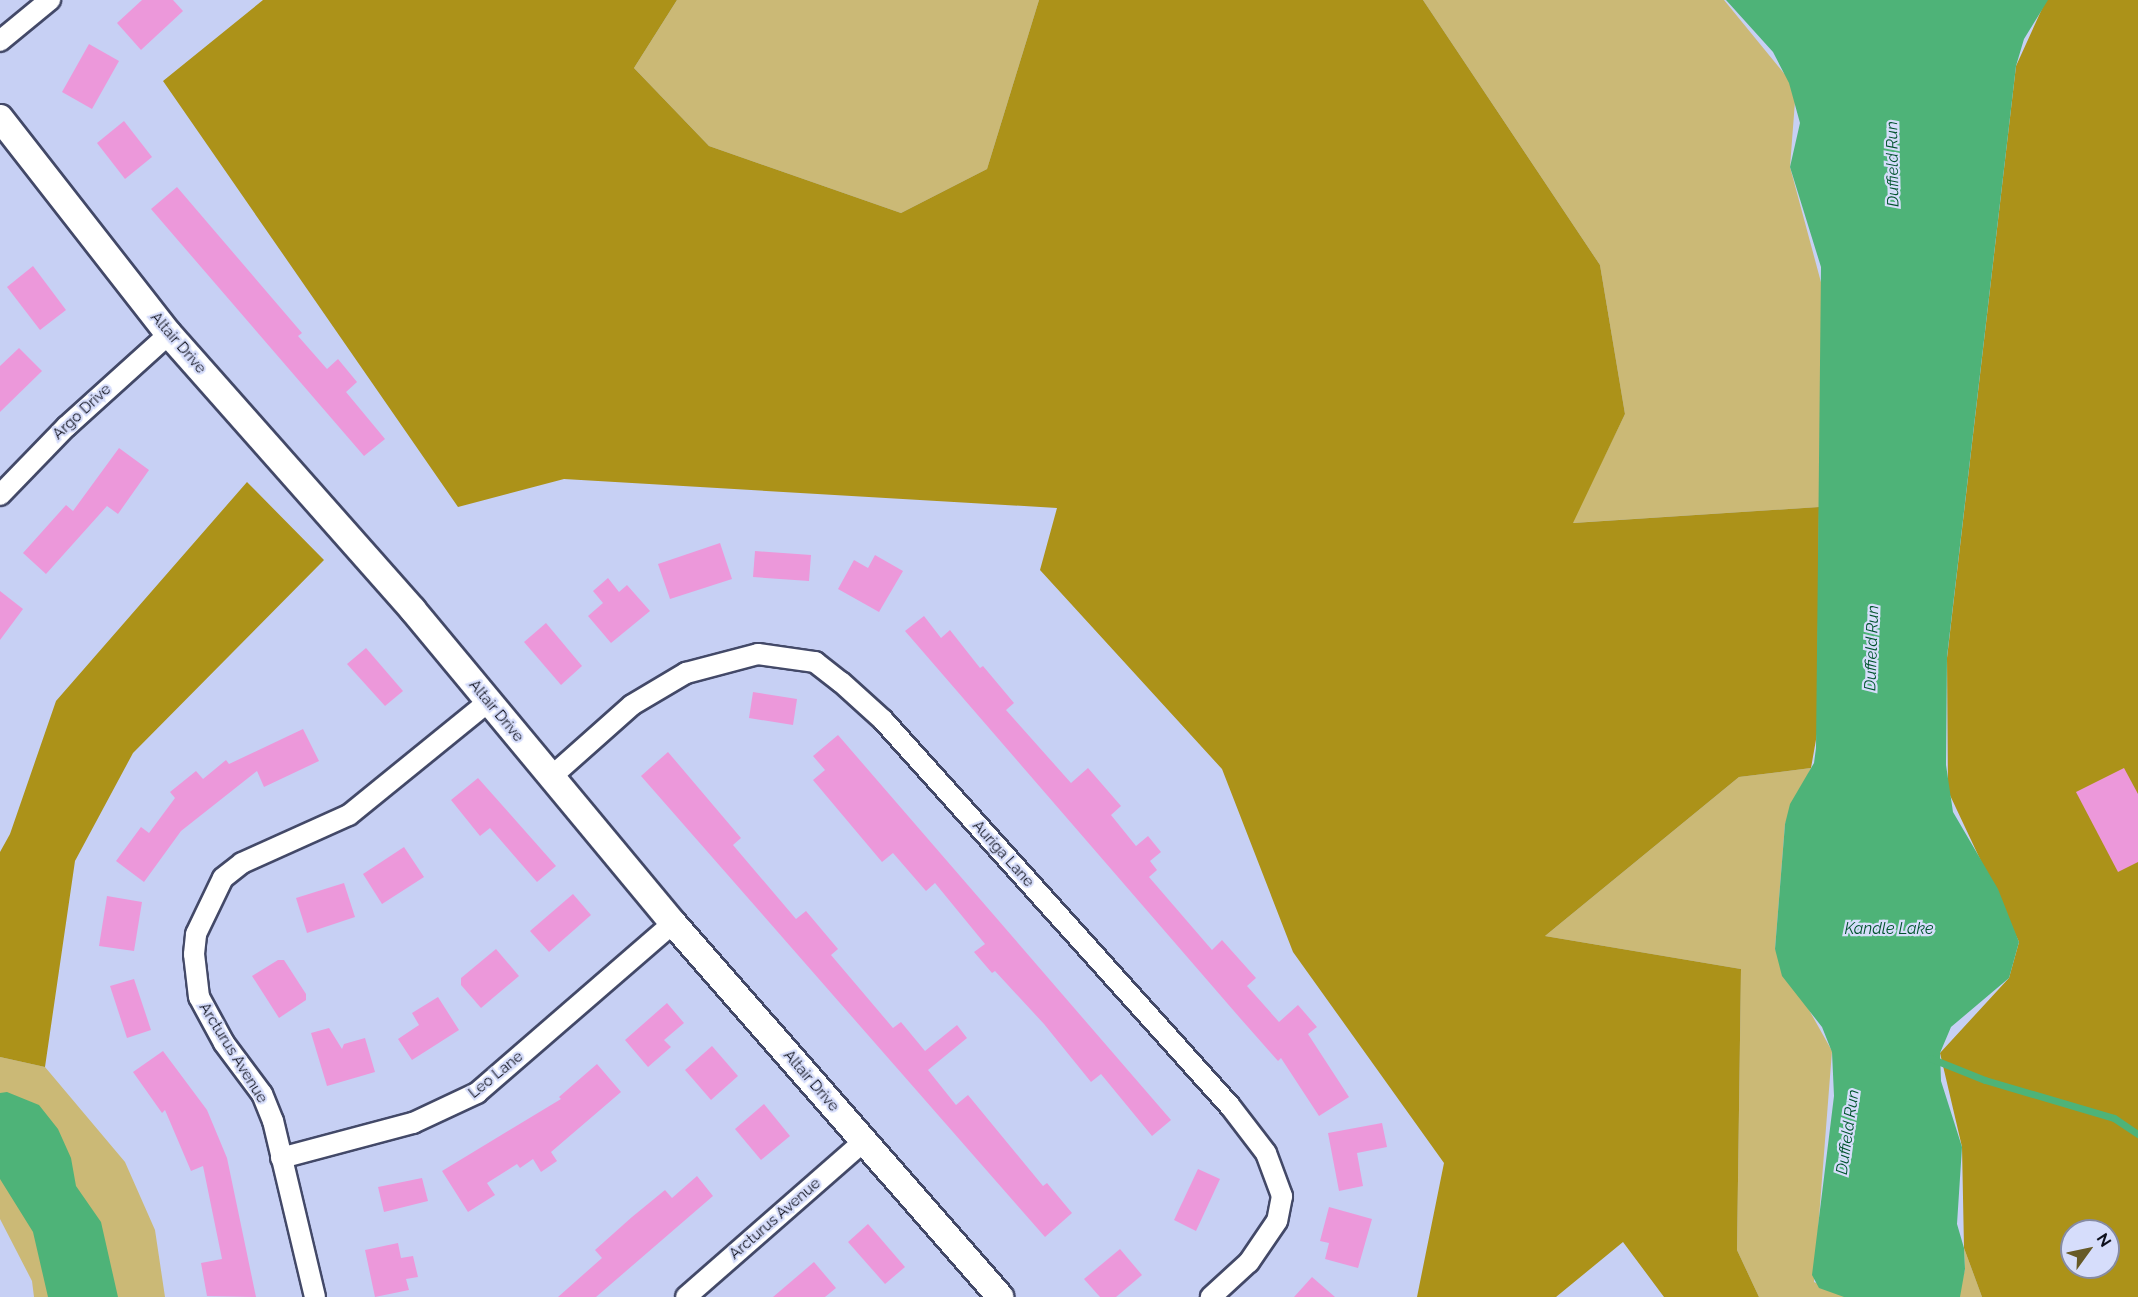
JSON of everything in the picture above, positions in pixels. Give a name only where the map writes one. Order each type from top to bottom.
[{"type":"street","points":[[0,41],[50,0]]},
{"type":"street","name":"Altair Drive","points":[[0,118],[169,334],[413,610],[673,923],[1000,1297]]},
{"type":"street","name":"Argo Drive","points":[[0,495],[66,427],[169,334]]},
{"type":"street","name":"Auriga Lane","points":[[551,777],[632,705],[686,673],[758,654],[815,662],[841,682],[883,720],[1230,1106],[1266,1153],[1282,1196],[1277,1221],[1250,1262],[1211,1297]]},
{"type":"street","name":"Arcturus Avenue","points":[[315,1297],[273,1121],[262,1095],[224,1043],[199,997],[194,954],[202,917],[223,878],[242,863],[348,815],[488,702]]},
{"type":"street","name":"Leo Lane","points":[[281,1158],[413,1123],[477,1093],[673,923]]},
{"type":"street","name":"Arcturus Avenue","points":[[686,1297],[864,1141]]},
{"type":"shaded area","points":[[263,0],[677,0],[634,68],[709,146],[901,213],[987,169],[1039,0],[1423,0],[1600,265],[1625,414],[1573,523],[1819,507],[1817,734],[1811,768],[1739,777],[1545,936],[1741,969],[1737,1250],[1759,1297],[1664,1297],[1623,1242],[1556,1297],[1417,1297],[1444,1163],[1293,952],[1222,769],[1040,570],[1057,508],[564,479],[458,507],[163,81]]},
{"type":"shaded area","points":[[677,0],[1039,0],[987,169],[901,213],[709,146],[634,68]]},
{"type":"shaded area","points":[[1423,0],[1724,0],[1796,88],[1790,167],[1822,286],[1819,507],[1572,523],[1625,414],[1600,265]]},
{"type":"shaded area","points":[[2046,0],[2138,0],[2138,1297],[1982,1297],[1964,1248],[1962,1147],[1940,1053],[2009,978],[2019,942],[1948,791],[1947,658],[2016,66]]},
{"type":"shaded area","points":[[247,482],[324,560],[133,753],[75,861],[45,1067],[0,1057],[0,852],[10,834],[56,701]]},
{"type":"shaded area","points":[[1811,768],[1785,824],[1775,949],[1832,1051],[1814,1282],[1848,1297],[1759,1297],[1737,1250],[1741,969],[1545,936],[1739,777]]},
{"type":"shaded area","points":[[0,1057],[45,1067],[125,1162],[155,1230],[165,1297],[34,1297],[32,1281],[0,1219]]},
{"type":"shaded area","points":[[1964,1248],[1982,1297],[1958,1297],[1965,1269]]},
{"type":"water","name":"Kandle Lake","points":[[1726,0],[2048,0],[2024,39],[2016,66],[1947,657],[1946,765],[1953,812],[1998,889],[2019,942],[2009,978],[1951,1027],[1940,1053],[1941,1081],[1962,1147],[1957,1224],[1964,1248],[1965,1269],[1960,1297],[1844,1297],[1819,1288],[1812,1275],[1834,1096],[1832,1052],[1822,1027],[1782,976],[1775,949],[1785,824],[1790,804],[1814,763],[1816,748],[1821,267],[1790,167],[1800,123],[1789,83],[1773,52]]},
{"type":"water","points":[[7,1092],[39,1105],[58,1129],[71,1158],[76,1186],[101,1222],[118,1297],[48,1297],[33,1232],[0,1179],[0,1093]]},
{"type":"building","points":[[142,0],[173,0],[183,11],[141,50],[117,23]]},
{"type":"building","points":[[89,44],[119,61],[92,109],[62,92]]},
{"type":"building","points":[[124,121],[152,157],[125,179],[97,143]]},
{"type":"building","points":[[177,187],[302,333],[298,336],[327,369],[338,359],[357,382],[346,392],[385,439],[364,456],[151,209]]},
{"type":"building","points":[[33,266],[66,310],[40,330],[7,287]]},
{"type":"building","points":[[19,348],[42,371],[0,412],[0,366]]},
{"type":"building","points":[[119,448],[149,470],[118,514],[107,506],[46,574],[23,553],[66,505],[73,511]]},
{"type":"building","points":[[720,543],[732,579],[670,599],[658,564]]},
{"type":"building","points":[[755,551],[811,555],[809,581],[753,577]]},
{"type":"building","points":[[875,555],[903,571],[879,612],[838,589],[854,560],[868,568]]},
{"type":"building","points":[[608,578],[619,592],[627,585],[650,611],[611,643],[588,616],[603,603],[593,591]]},
{"type":"building","points":[[0,591],[23,609],[0,640]]},
{"type":"building","points":[[924,616],[941,638],[950,630],[980,668],[983,666],[1014,703],[1006,710],[1071,783],[1088,768],[1121,806],[1111,815],[1136,846],[1148,836],[1161,852],[1150,861],[1157,870],[1149,877],[1212,950],[1222,940],[1256,978],[1247,986],[1279,1022],[1298,1005],[1317,1027],[1308,1034],[1349,1097],[1319,1116],[1281,1058],[1278,1061],[1240,1018],[905,631]]},
{"type":"building","points":[[546,623],[582,666],[561,685],[524,642]]},
{"type":"building","points":[[366,648],[403,691],[385,706],[347,664]]},
{"type":"building","points":[[753,692],[797,699],[793,725],[749,718]]},
{"type":"building","points":[[303,729],[319,761],[264,787],[257,771],[181,831],[144,882],[116,861],[141,827],[149,833],[175,798],[170,792],[196,771],[203,779],[226,760],[229,764]]},
{"type":"building","points":[[838,735],[1171,1120],[1152,1136],[1101,1074],[1091,1082],[1044,1024],[995,971],[992,973],[974,952],[985,944],[935,883],[926,891],[893,853],[882,862],[813,780],[825,770],[813,756]]},
{"type":"building","points":[[668,752],[741,838],[733,845],[796,919],[806,911],[838,949],[831,955],[893,1028],[901,1022],[925,1051],[957,1025],[967,1038],[928,1070],[956,1105],[968,1095],[1043,1186],[1047,1183],[1072,1213],[1045,1237],[641,776]]},
{"type":"building","points":[[2124,768],[2138,794],[2138,862],[2118,872],[2076,792]]},
{"type":"building","points":[[478,778],[556,866],[537,882],[490,828],[480,836],[451,800]]},
{"type":"building","points":[[404,847],[424,877],[382,904],[363,874]]},
{"type":"building","points":[[344,883],[355,917],[307,933],[296,898]]},
{"type":"building","points":[[573,894],[591,915],[549,952],[530,931]]},
{"type":"building","points":[[107,896],[142,902],[134,951],[99,946]]},
{"type":"building","points":[[496,949],[519,976],[481,1008],[461,985],[461,978]]},
{"type":"building","points":[[278,960],[284,960],[306,994],[306,1000],[279,1018],[252,976]]},
{"type":"building","points":[[134,979],[151,1030],[127,1038],[110,986]]},
{"type":"building","points":[[438,997],[459,1030],[412,1060],[398,1039],[419,1025],[412,1013]]},
{"type":"building","points":[[667,1003],[684,1023],[664,1040],[671,1047],[648,1067],[625,1040]]},
{"type":"building","points":[[329,1028],[342,1049],[344,1044],[365,1038],[375,1072],[327,1086],[311,1033]]},
{"type":"building","points":[[712,1046],[738,1076],[711,1100],[685,1070]]},
{"type":"building","points":[[163,1051],[207,1110],[227,1158],[256,1297],[207,1296],[201,1263],[222,1259],[203,1166],[191,1171],[165,1110],[162,1113],[133,1072]]},
{"type":"building","points":[[597,1064],[621,1092],[551,1152],[557,1161],[541,1172],[533,1159],[520,1168],[517,1164],[487,1183],[495,1195],[468,1212],[442,1171],[561,1099],[559,1097]]},
{"type":"building","points":[[764,1104],[790,1136],[761,1160],[735,1129]]},
{"type":"building","points":[[1382,1123],[1387,1147],[1357,1153],[1363,1186],[1339,1191],[1328,1133]]},
{"type":"building","points":[[1198,1169],[1220,1179],[1196,1231],[1174,1220]]},
{"type":"building","points":[[697,1176],[713,1196],[596,1297],[558,1297],[602,1258],[595,1250],[632,1217],[665,1190],[672,1198]]},
{"type":"building","points":[[422,1178],[428,1201],[384,1212],[378,1187]]},
{"type":"building","points":[[1329,1207],[1372,1219],[1358,1268],[1325,1259],[1329,1243],[1320,1241]]},
{"type":"building","points":[[868,1224],[905,1267],[885,1284],[848,1242]]},
{"type":"building","points":[[398,1243],[401,1258],[413,1256],[418,1277],[406,1279],[409,1290],[375,1297],[365,1250]]},
{"type":"building","points":[[1120,1249],[1142,1275],[1116,1297],[1100,1297],[1084,1279]]},
{"type":"building","points":[[814,1262],[836,1288],[825,1297],[773,1297]]},
{"type":"building","points":[[1312,1277],[1335,1297],[1294,1297]]},
{"type":"waterway","points":[[1930,1058],[1985,1080],[2114,1118],[2138,1134]]},
{"type":"water label","name":"Duffield Run","points":[[1893,164]]},
{"type":"water label","name":"Duffield Run","points":[[1872,648]]},
{"type":"water label","name":"Duffield Run","points":[[1848,1132]]}]
